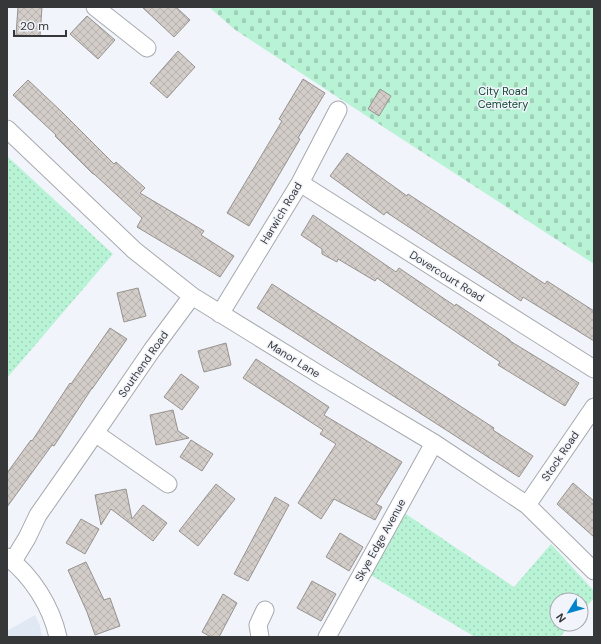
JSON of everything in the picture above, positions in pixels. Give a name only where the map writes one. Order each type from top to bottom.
[{"type":"street","points":[[95,7],[147,48]]},
{"type":"street","name":"Harwich Road","points":[[220,314],[300,183],[338,110]]},
{"type":"street","name":"Manor Lane","points":[[7,129],[134,250],[192,296],[434,443],[527,505],[594,571]]},
{"type":"street","name":"Dovercourt Road","points":[[300,183],[594,369]]},
{"type":"street","name":"Southend Road","points":[[10,559],[27,538],[38,515],[152,350],[192,296]]},
{"type":"street","name":"Stock Road","points":[[527,505],[594,407]]},
{"type":"street","points":[[95,433],[168,484]]},
{"type":"street","name":"Skye Edge Avenue","points":[[327,637],[434,443]]},
{"type":"street","points":[[10,559],[30,580],[41,597],[50,612],[58,637]]},
{"type":"street","points":[[260,637],[258,625],[264,610]]},
{"type":"shaded area","points":[[35,615],[40,626],[42,637],[7,637],[7,631]]},
{"type":"green space","name":"City Road Cemetery","points":[[209,7],[594,7],[594,264],[234,29]]},
{"type":"green space","points":[[7,156],[113,254],[7,378]]},
{"type":"green space","points":[[403,512],[514,587],[551,544],[594,591],[594,598],[589,604],[589,592],[549,592],[549,632],[564,632],[560,637],[475,637],[369,574]]},
{"type":"building","points":[[18,7],[42,7],[40,36],[16,35]]},
{"type":"building","points":[[142,7],[176,7],[190,20],[174,37]]},
{"type":"building","points":[[87,16],[115,40],[98,59],[70,34]]},
{"type":"building","points":[[178,51],[195,67],[167,98],[150,83]]},
{"type":"building","points":[[303,79],[325,93],[249,226],[227,213],[282,121],[279,119]]},
{"type":"building","points":[[28,80],[114,164],[116,162],[145,188],[140,193],[204,231],[201,235],[234,256],[220,277],[137,227],[142,218],[93,174],[55,136],[56,135],[13,95]]},
{"type":"building","points":[[380,89],[391,96],[379,116],[368,109]]},
{"type":"building","points":[[347,153],[407,196],[408,194],[545,284],[547,281],[594,311],[594,341],[523,297],[521,301],[386,212],[384,215],[330,176]]},
{"type":"building","points":[[313,215],[396,272],[399,268],[455,306],[456,304],[510,341],[579,383],[565,406],[498,365],[500,362],[377,278],[375,281],[338,259],[337,262],[322,254],[322,249],[301,235]]},
{"type":"building","points":[[272,284],[494,428],[493,430],[533,456],[519,477],[257,308]]},
{"type":"building","points":[[138,288],[146,316],[124,322],[117,293]]},
{"type":"building","points":[[110,328],[127,339],[92,388],[54,446],[52,445],[7,507],[7,473],[31,440],[32,441],[70,383],[71,384]]},
{"type":"building","points":[[226,343],[231,365],[204,372],[198,351]]},
{"type":"building","points":[[256,359],[329,407],[324,415],[402,462],[376,504],[382,507],[375,520],[334,499],[321,519],[298,503],[336,444],[320,434],[323,430],[243,378]]},
{"type":"building","points":[[181,374],[199,387],[182,410],[164,397]]},
{"type":"building","points":[[173,410],[178,431],[189,438],[156,445],[150,415]]},
{"type":"building","points":[[191,440],[213,454],[202,471],[180,457]]},
{"type":"building","points":[[573,483],[594,501],[594,537],[557,504]]},
{"type":"building","points":[[216,484],[235,499],[198,546],[179,531]]},
{"type":"building","points":[[126,489],[132,519],[143,505],[167,523],[153,541],[111,509],[101,525],[95,495]]},
{"type":"building","points":[[275,497],[289,505],[248,581],[234,574]]},
{"type":"building","points":[[81,519],[99,529],[85,554],[66,543]]},
{"type":"building","points":[[340,533],[363,547],[349,571],[326,557]]},
{"type":"building","points":[[86,562],[104,600],[110,598],[120,626],[95,635],[87,612],[68,570]]},
{"type":"building","points":[[312,581],[336,594],[321,621],[297,608]]},
{"type":"building","points":[[223,594],[237,603],[219,637],[211,637],[202,632]]}]
